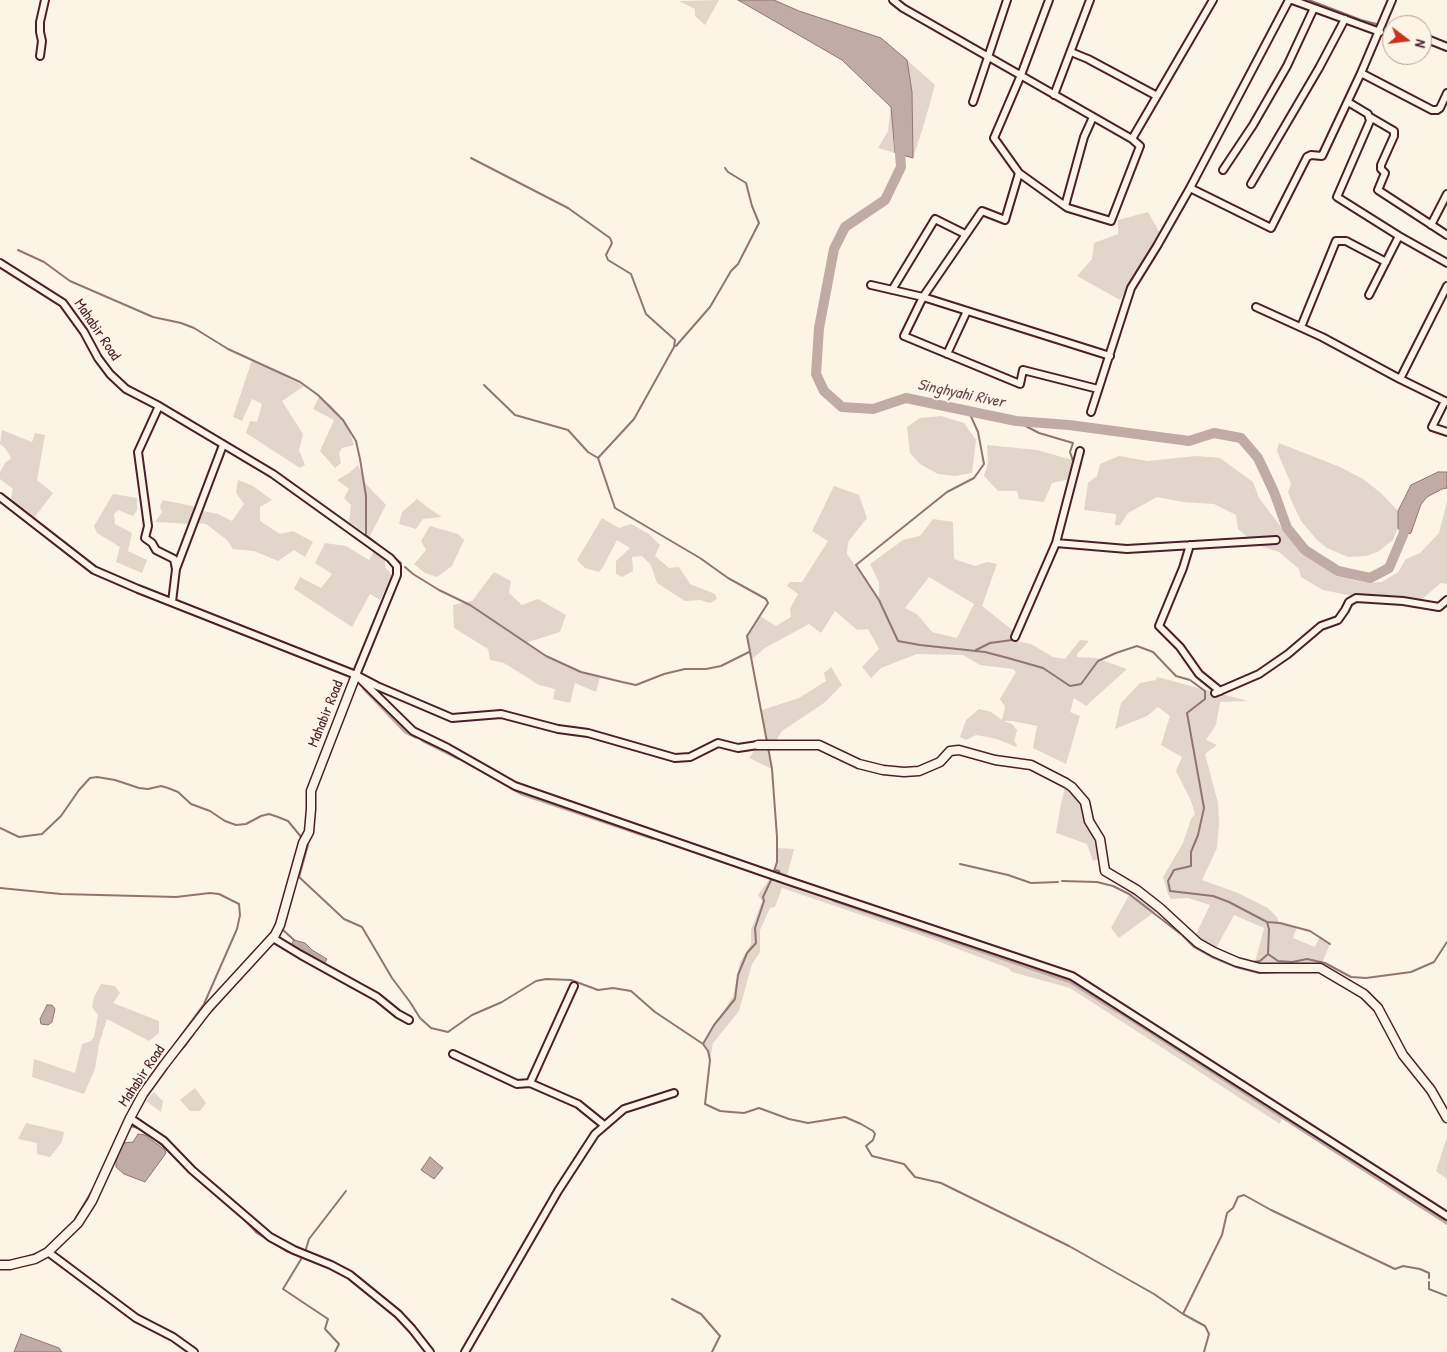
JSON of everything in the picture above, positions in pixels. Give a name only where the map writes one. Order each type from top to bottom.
[{"type":"street","points":[[40,56],[42,41],[40,22],[45,0]]},
{"type":"street","points":[[892,0],[908,11],[988,56],[1021,75],[1054,95],[1132,139],[1140,146],[1111,221],[1065,206],[1019,173],[994,138],[1021,75],[1049,0]]},
{"type":"street","points":[[973,102],[1007,0]]},
{"type":"street","points":[[1054,95],[1090,0]]},
{"type":"street","points":[[1132,139],[1213,0]]},
{"type":"street","points":[[1092,412],[1131,288],[1190,188],[1291,0],[1380,32]]},
{"type":"street","points":[[1386,15],[1392,0]]},
{"type":"street","points":[[1223,170],[1253,125],[1282,74],[1314,8]]},
{"type":"street","points":[[1251,184],[1319,68],[1345,19]]},
{"type":"street","points":[[1190,188],[1271,228],[1307,156],[1322,156],[1362,73],[1382,25]]},
{"type":"street","points":[[1432,41],[1447,47]]},
{"type":"street","points":[[1071,52],[1088,58],[1157,96]]},
{"type":"street","points":[[1362,73],[1432,110],[1440,108],[1447,93]]},
{"type":"street","points":[[1348,102],[1394,131],[1394,136],[1381,165],[1381,169],[1385,173],[1378,190],[1447,235]]},
{"type":"street","points":[[1065,206],[1084,137],[1093,117]]},
{"type":"street","points":[[1370,117],[1370,121],[1337,197],[1399,236],[1447,263]]},
{"type":"street","points":[[1019,173],[1005,220],[982,211],[923,297],[904,336],[1020,384],[1023,370],[1098,390]]},
{"type":"street","points":[[1431,225],[1447,194]]},
{"type":"street","points":[[892,290],[935,219],[965,234]]},
{"type":"street","points":[[1370,294],[1399,236]]},
{"type":"street","points":[[1301,327],[1336,241],[1346,241],[1386,262]]},
{"type":"street","name":"Mahabir Road","points":[[0,263],[63,303],[84,332],[98,358],[110,374],[126,389],[159,406],[273,474],[390,558],[397,566],[397,574],[310,791],[312,809],[309,832],[280,925],[273,938],[208,1008],[143,1094],[92,1201],[78,1223],[48,1252],[35,1259],[10,1265],[0,1265]]},
{"type":"street","points":[[871,285],[923,297],[1110,356]]},
{"type":"street","points":[[1400,379],[1447,288]]},
{"type":"street","points":[[1256,307],[1322,337],[1446,402],[1432,427],[1447,432]]},
{"type":"street","points":[[947,354],[967,311]]},
{"type":"street","points":[[159,406],[138,452],[148,526],[145,538],[152,543],[156,550],[174,559],[176,569]]},
{"type":"street","points":[[172,602],[176,569],[223,445]]},
{"type":"street","points":[[1016,638],[1056,543],[1080,451]]},
{"type":"street","points":[[0,497],[94,570],[356,675],[452,718],[501,714],[558,729],[588,733],[675,758],[690,757],[718,743],[738,748],[758,745],[819,745],[859,764],[883,770],[904,772],[919,772],[940,762],[950,751],[959,750],[995,760],[1031,764],[1072,787],[1085,802],[1089,821],[1100,839],[1104,871],[1137,890],[1198,943],[1237,962],[1260,968],[1320,968],[1364,994],[1378,1008],[1403,1054],[1431,1090],[1447,1118]]},
{"type":"street","points":[[1056,543],[1127,550],[1276,540]]},
{"type":"street","points":[[1190,546],[1160,626],[1180,647],[1198,674],[1218,692],[1259,674],[1288,654],[1321,626],[1338,620],[1349,602],[1356,598],[1440,606],[1447,600]]},
{"type":"street","points":[[356,675],[413,731],[448,748],[515,786],[1072,976],[1447,1216]]},
{"type":"street","points":[[273,938],[301,956],[377,997],[398,1014],[409,1020]]},
{"type":"street","points":[[530,1084],[574,986]]},
{"type":"street","points":[[453,1054],[517,1084],[530,1084],[578,1104],[604,1125]]},
{"type":"street","points":[[465,1352],[583,1151],[604,1125],[624,1109],[674,1093]]},
{"type":"street","points":[[130,1118],[164,1141],[192,1170],[270,1237],[350,1275],[398,1314],[430,1352]]},
{"type":"street","points":[[48,1252],[136,1318],[173,1337],[194,1352]]},
{"type":"shaded area","points":[[719,0],[705,25],[695,16],[695,9],[679,1]]},
{"type":"shaded area","points":[[738,0],[774,0],[799,11],[881,38],[907,60],[912,92],[913,158],[895,153],[891,107],[842,60]]},
{"type":"shaded area","points":[[907,60],[935,85],[913,158],[912,92]]},
{"type":"shaded area","points":[[891,107],[895,153],[878,148],[888,131]]},
{"type":"shaded area","points":[[1148,212],[1160,233],[1120,300],[1077,276],[1092,259],[1094,243],[1118,234],[1118,220]]},
{"type":"shaded area","points":[[252,360],[304,386],[282,401],[303,434],[299,450],[305,465],[300,468],[246,433],[250,421],[257,422],[262,404],[252,399],[242,421],[233,417]]},
{"type":"shaded area","points":[[319,397],[331,405],[347,424],[354,445],[342,448],[339,453],[341,463],[335,468],[320,451],[334,420],[313,409]]},
{"type":"shaded area","points":[[941,416],[964,423],[976,440],[972,473],[955,476],[938,474],[920,464],[910,453],[907,427],[920,418]]},
{"type":"shaded area","points":[[2,430],[32,442],[35,433],[45,435],[37,480],[53,493],[34,518],[15,509],[11,498],[13,489],[0,479],[0,472],[5,463],[11,458],[0,444]]},
{"type":"shaded area","points":[[1279,443],[1340,467],[1363,479],[1381,493],[1398,511],[1398,528],[1393,540],[1379,551],[1367,556],[1348,557],[1327,548],[1317,540],[1301,521],[1288,492],[1291,484],[1277,451]]},
{"type":"shaded area","points":[[987,445],[1037,450],[1083,463],[1078,477],[1052,483],[1044,502],[1019,499],[1017,491],[998,491],[984,476],[988,463]]},
{"type":"shaded area","points":[[1119,456],[1148,461],[1196,456],[1220,458],[1253,482],[1259,498],[1297,548],[1336,576],[1366,583],[1382,582],[1398,572],[1406,559],[1420,553],[1439,533],[1447,502],[1447,584],[1441,583],[1422,599],[1393,595],[1348,595],[1323,590],[1301,577],[1299,569],[1279,552],[1257,545],[1238,529],[1236,515],[1214,504],[1183,502],[1157,497],[1128,513],[1120,525],[1115,525],[1116,514],[1084,510],[1088,483],[1097,476],[1100,464]]},
{"type":"shaded area","points":[[358,465],[365,483],[386,505],[370,536],[349,522],[351,505],[344,498],[349,489],[337,480]]},
{"type":"shaded area","points":[[1438,472],[1447,472],[1447,488],[1427,497],[1421,504],[1411,533],[1403,535],[1398,528],[1398,511],[1411,485]]},
{"type":"shaded area","points":[[238,480],[253,486],[272,500],[260,507],[260,521],[280,534],[293,531],[313,542],[305,557],[294,550],[278,561],[254,551],[233,549],[227,540],[206,524],[198,523],[203,511],[218,514],[232,521],[244,504],[236,493]]},
{"type":"shaded area","points":[[834,486],[859,495],[867,518],[848,542],[847,554],[879,599],[879,582],[870,564],[903,540],[920,536],[933,519],[953,522],[954,559],[975,566],[987,562],[997,564],[982,606],[1015,632],[1012,640],[1031,644],[1053,657],[1065,659],[1080,640],[1089,641],[1077,654],[1077,657],[1096,658],[1127,669],[1086,706],[1074,698],[1070,712],[1080,716],[1066,764],[1033,748],[1037,726],[1004,721],[1012,724],[1017,730],[1014,741],[1017,745],[1016,747],[997,739],[976,735],[966,740],[960,737],[966,720],[979,709],[991,712],[1002,720],[1005,707],[1000,699],[1016,672],[1013,669],[980,665],[963,655],[917,654],[881,668],[871,678],[862,667],[879,649],[868,629],[857,630],[835,611],[821,633],[809,624],[765,648],[751,660],[747,636],[760,616],[776,626],[791,617],[790,609],[798,594],[787,586],[790,582],[802,582],[828,541],[812,531]],"holes":[[[929,577],[974,604],[957,638],[932,632],[917,614],[905,608]]]},
{"type":"shaded area","points":[[113,494],[137,498],[137,510],[133,516],[118,510],[114,514],[115,524],[132,533],[128,551],[147,560],[142,573],[116,562],[120,547],[97,533],[94,526]]},
{"type":"shaded area","points":[[417,499],[442,517],[423,519],[416,529],[399,524],[402,512]]},
{"type":"shaded area","points":[[163,500],[198,509],[191,524],[155,522],[162,512],[160,506]]},
{"type":"shaded area","points":[[602,518],[619,528],[631,524],[649,534],[660,545],[655,556],[669,568],[679,567],[690,584],[715,594],[717,599],[710,603],[700,600],[685,601],[657,583],[651,565],[642,556],[632,557],[633,571],[622,577],[616,574],[616,561],[630,548],[617,540],[599,572],[585,568],[577,560]]},
{"type":"shaded area","points":[[430,526],[458,534],[464,540],[452,566],[437,577],[425,573],[414,564],[426,550],[421,541]]},
{"type":"shaded area","points":[[325,543],[346,546],[369,560],[374,551],[385,560],[385,567],[392,575],[380,600],[370,594],[352,627],[294,589],[300,577],[321,588],[332,574],[315,563]]},
{"type":"shaded area","points":[[494,572],[511,581],[509,593],[522,605],[538,599],[566,615],[560,632],[525,643],[546,656],[581,672],[600,677],[596,692],[575,683],[570,703],[553,699],[555,689],[539,685],[504,663],[490,660],[488,649],[454,628],[453,605],[472,601]]},
{"type":"shaded area","points":[[831,667],[842,685],[824,703],[782,731],[774,744],[768,747],[772,769],[749,758],[758,745],[767,742],[762,710],[799,698],[826,681],[824,673]]},
{"type":"shaded area","points":[[1157,677],[1248,701],[1220,702],[1216,725],[1206,740],[1217,745],[1205,754],[1218,803],[1219,823],[1217,848],[1202,880],[1238,893],[1268,908],[1277,917],[1279,923],[1297,927],[1293,938],[1315,947],[1320,936],[1330,944],[1320,968],[1254,966],[1264,928],[1234,915],[1214,952],[1187,930],[1196,934],[1210,905],[1188,898],[1171,899],[1163,877],[1183,843],[1191,819],[1195,814],[1191,801],[1176,771],[1182,757],[1161,745],[1170,716],[1158,707],[1147,716],[1115,729],[1121,703],[1140,683],[1156,680]]},
{"type":"shaded area","points":[[1066,783],[1085,802],[1100,839],[1102,857],[1093,861],[1087,844],[1056,833]]},
{"type":"shaded area","points":[[777,848],[794,849],[786,880],[1072,976],[1283,1112],[1280,1124],[1070,988],[1012,972],[1008,968],[929,938],[782,888],[775,907],[770,908],[760,930],[760,952],[752,964],[739,1011],[713,1043],[710,1060],[708,1051],[703,1044],[733,996],[740,962],[751,944],[751,930],[762,901],[758,895],[773,874],[777,862]]},
{"type":"shaded area","points":[[1133,888],[1160,908],[1119,938],[1111,928]]},
{"type":"shaded area","points":[[294,940],[305,943],[312,950],[327,959],[324,964],[291,945]]},
{"type":"shaded area","points":[[101,984],[115,986],[120,993],[113,1003],[159,1021],[159,1033],[149,1041],[107,1019],[99,1044],[95,1069],[84,1094],[32,1077],[34,1059],[75,1073],[82,1044],[91,1041],[94,1037],[98,1015],[92,1007],[94,997]]},
{"type":"shaded area","points":[[47,1005],[52,1005],[55,1009],[52,1022],[48,1025],[41,1024],[40,1019]]},
{"type":"shaded area","points":[[195,1088],[206,1103],[200,1111],[190,1111],[180,1100]]},
{"type":"shaded area","points":[[154,1092],[163,1101],[161,1112],[146,1101]]},
{"type":"shaded area","points":[[26,1123],[64,1132],[62,1142],[50,1157],[37,1154],[37,1143],[18,1139]]},
{"type":"shaded area","points":[[138,1134],[145,1135],[165,1150],[166,1153],[145,1182],[124,1174],[116,1167],[120,1146],[123,1143],[133,1142]]},
{"type":"shaded area","points":[[1447,1140],[1447,1179],[1436,1171]]},
{"type":"shaded area","points":[[430,1157],[443,1168],[434,1179],[421,1170]]},
{"type":"shaded area","points":[[21,1334],[59,1348],[62,1352],[14,1352]]},
{"type":"waterway","points":[[1309,0],[1361,20],[1380,25]]},
{"type":"waterway","name":"Singhyahi River","points":[[899,140],[901,167],[885,200],[845,227],[834,249],[819,328],[816,374],[824,391],[842,407],[873,409],[906,398],[1016,421],[1069,425],[1189,441],[1214,433],[1241,438],[1258,458],[1274,492],[1287,528],[1305,550],[1338,571],[1370,578],[1389,568],[1406,523]]},
{"type":"waterway","points":[[471,158],[568,208],[610,238],[612,243],[606,255],[608,260],[631,274],[646,314],[675,340],[674,347],[634,419],[598,458],[615,508],[700,558],[728,578],[766,599],[768,603],[747,636],[767,742]]},
{"type":"waterway","points":[[676,346],[710,307],[731,271],[738,264],[759,223],[746,183],[728,172],[725,168]]},
{"type":"waterway","points":[[18,250],[44,262],[70,281],[153,317],[194,328],[228,349],[300,382],[318,395],[343,420],[356,441],[366,496],[366,535],[401,563]]},
{"type":"waterway","points":[[484,385],[515,415],[568,430],[588,452],[598,458]]},
{"type":"waterway","points":[[969,412],[978,432],[984,464],[974,478],[947,492],[856,565],[879,600],[898,641],[985,652],[1008,658],[1043,668],[1070,686],[1081,684],[1098,661],[1116,653],[1137,646],[1153,652],[1176,676],[1190,680],[1205,691],[1205,699],[1187,713],[1204,808],[1198,835],[1191,852],[1191,866],[1174,870],[1168,881],[1170,891],[1213,896],[1229,902],[1267,922],[1269,929],[1268,954],[1278,961],[1292,962],[1307,959],[1325,963],[1351,977],[1366,978],[1411,972],[1434,962],[1447,942]]},
{"type":"waterway","points":[[1016,421],[1039,433],[1073,443],[1070,452],[1074,464]]},
{"type":"waterway","points":[[79,562],[93,573]]},
{"type":"waterway","points":[[405,567],[439,590],[470,605],[546,656],[581,672],[636,685],[664,674],[685,669],[706,669],[721,666],[749,652]]},
{"type":"waterway","points":[[976,650],[990,643],[1012,640],[1013,637]]},
{"type":"waterway","points":[[365,688],[406,731],[416,736]]},
{"type":"waterway","points":[[424,740],[458,757]]},
{"type":"waterway","points":[[768,747],[772,769],[777,837],[777,862],[774,871]]},
{"type":"waterway","points":[[0,828],[19,837],[42,834],[61,816],[90,778],[97,777],[115,780],[139,788],[148,789],[161,786],[168,788],[178,792],[191,804],[210,811],[225,821],[236,825],[246,824],[269,814],[288,821],[302,838]]},
{"type":"waterway","points":[[512,787],[522,793],[652,837]]},
{"type":"waterway","points":[[305,841],[308,845],[299,877],[344,919],[362,927],[392,978],[420,1018],[431,1028],[448,1032],[472,1015],[502,1002],[536,981],[546,979],[571,980],[598,990],[613,988],[631,991],[655,1012],[703,1044],[708,1051],[710,1060],[705,1104],[720,1111],[744,1113],[759,1108],[789,1119],[808,1123],[845,1117],[861,1124],[875,1134],[873,1140],[866,1146],[872,1156],[904,1164],[915,1177],[941,1183],[1069,1246],[1154,1294],[1183,1314],[1222,1235],[1227,1213],[1233,1208],[1238,1197],[1244,1195],[1271,1210],[1395,1269],[1403,1266],[1420,1269],[1429,1273],[1429,1278]]},
{"type":"waterway","points":[[960,864],[1008,875],[1031,883],[1058,882]]},
{"type":"waterway","points":[[775,870],[779,871],[780,874],[909,918]]},
{"type":"waterway","points":[[703,1044],[714,1025],[735,999],[738,975],[747,953],[756,943],[755,928],[764,901],[763,897],[773,876]]},
{"type":"waterway","points":[[1062,881],[1097,882],[1113,886],[1129,894],[1182,935],[1194,947],[1212,957],[1236,967],[1259,973],[1283,972]]},
{"type":"waterway","points":[[0,888],[61,894],[176,897],[210,893],[219,894],[239,904],[240,915],[237,929],[204,1004],[150,1078]]},
{"type":"waterway","points":[[835,900],[1071,981],[1117,1010]]},
{"type":"waterway","points":[[1267,922],[1280,923],[1310,931],[1330,944]]},
{"type":"waterway","points":[[282,929],[294,940]]},
{"type":"waterway","points":[[1253,962],[1260,961],[1268,954]]},
{"type":"waterway","points":[[175,1056],[185,1046],[206,1017],[260,957]]},
{"type":"waterway","points":[[1121,1012],[1447,1222]]},
{"type":"waterway","points":[[135,1117],[150,1090]]},
{"type":"waterway","points":[[131,1126],[141,1129],[154,1138],[176,1158]]},
{"type":"waterway","points":[[108,1158],[119,1132]]},
{"type":"waterway","points":[[203,1183],[231,1208]]},
{"type":"waterway","points":[[75,1219],[93,1189]]},
{"type":"waterway","points":[[306,1249],[309,1239],[346,1191]]},
{"type":"waterway","points":[[239,1214],[257,1233],[286,1251],[302,1257]]},
{"type":"waterway","points":[[58,1238],[72,1223]]},
{"type":"waterway","points":[[4,1262],[43,1251],[53,1243]]},
{"type":"waterway","points":[[303,1256],[283,1289],[328,1319],[325,1329],[339,1344],[335,1352]]},
{"type":"waterway","points":[[1429,1282],[1429,1289],[1447,1296]]},
{"type":"waterway","points":[[672,1299],[701,1314],[720,1336],[712,1352]]},
{"type":"waterway","points":[[1183,1314],[1205,1326],[1209,1334],[1204,1352]]}]
